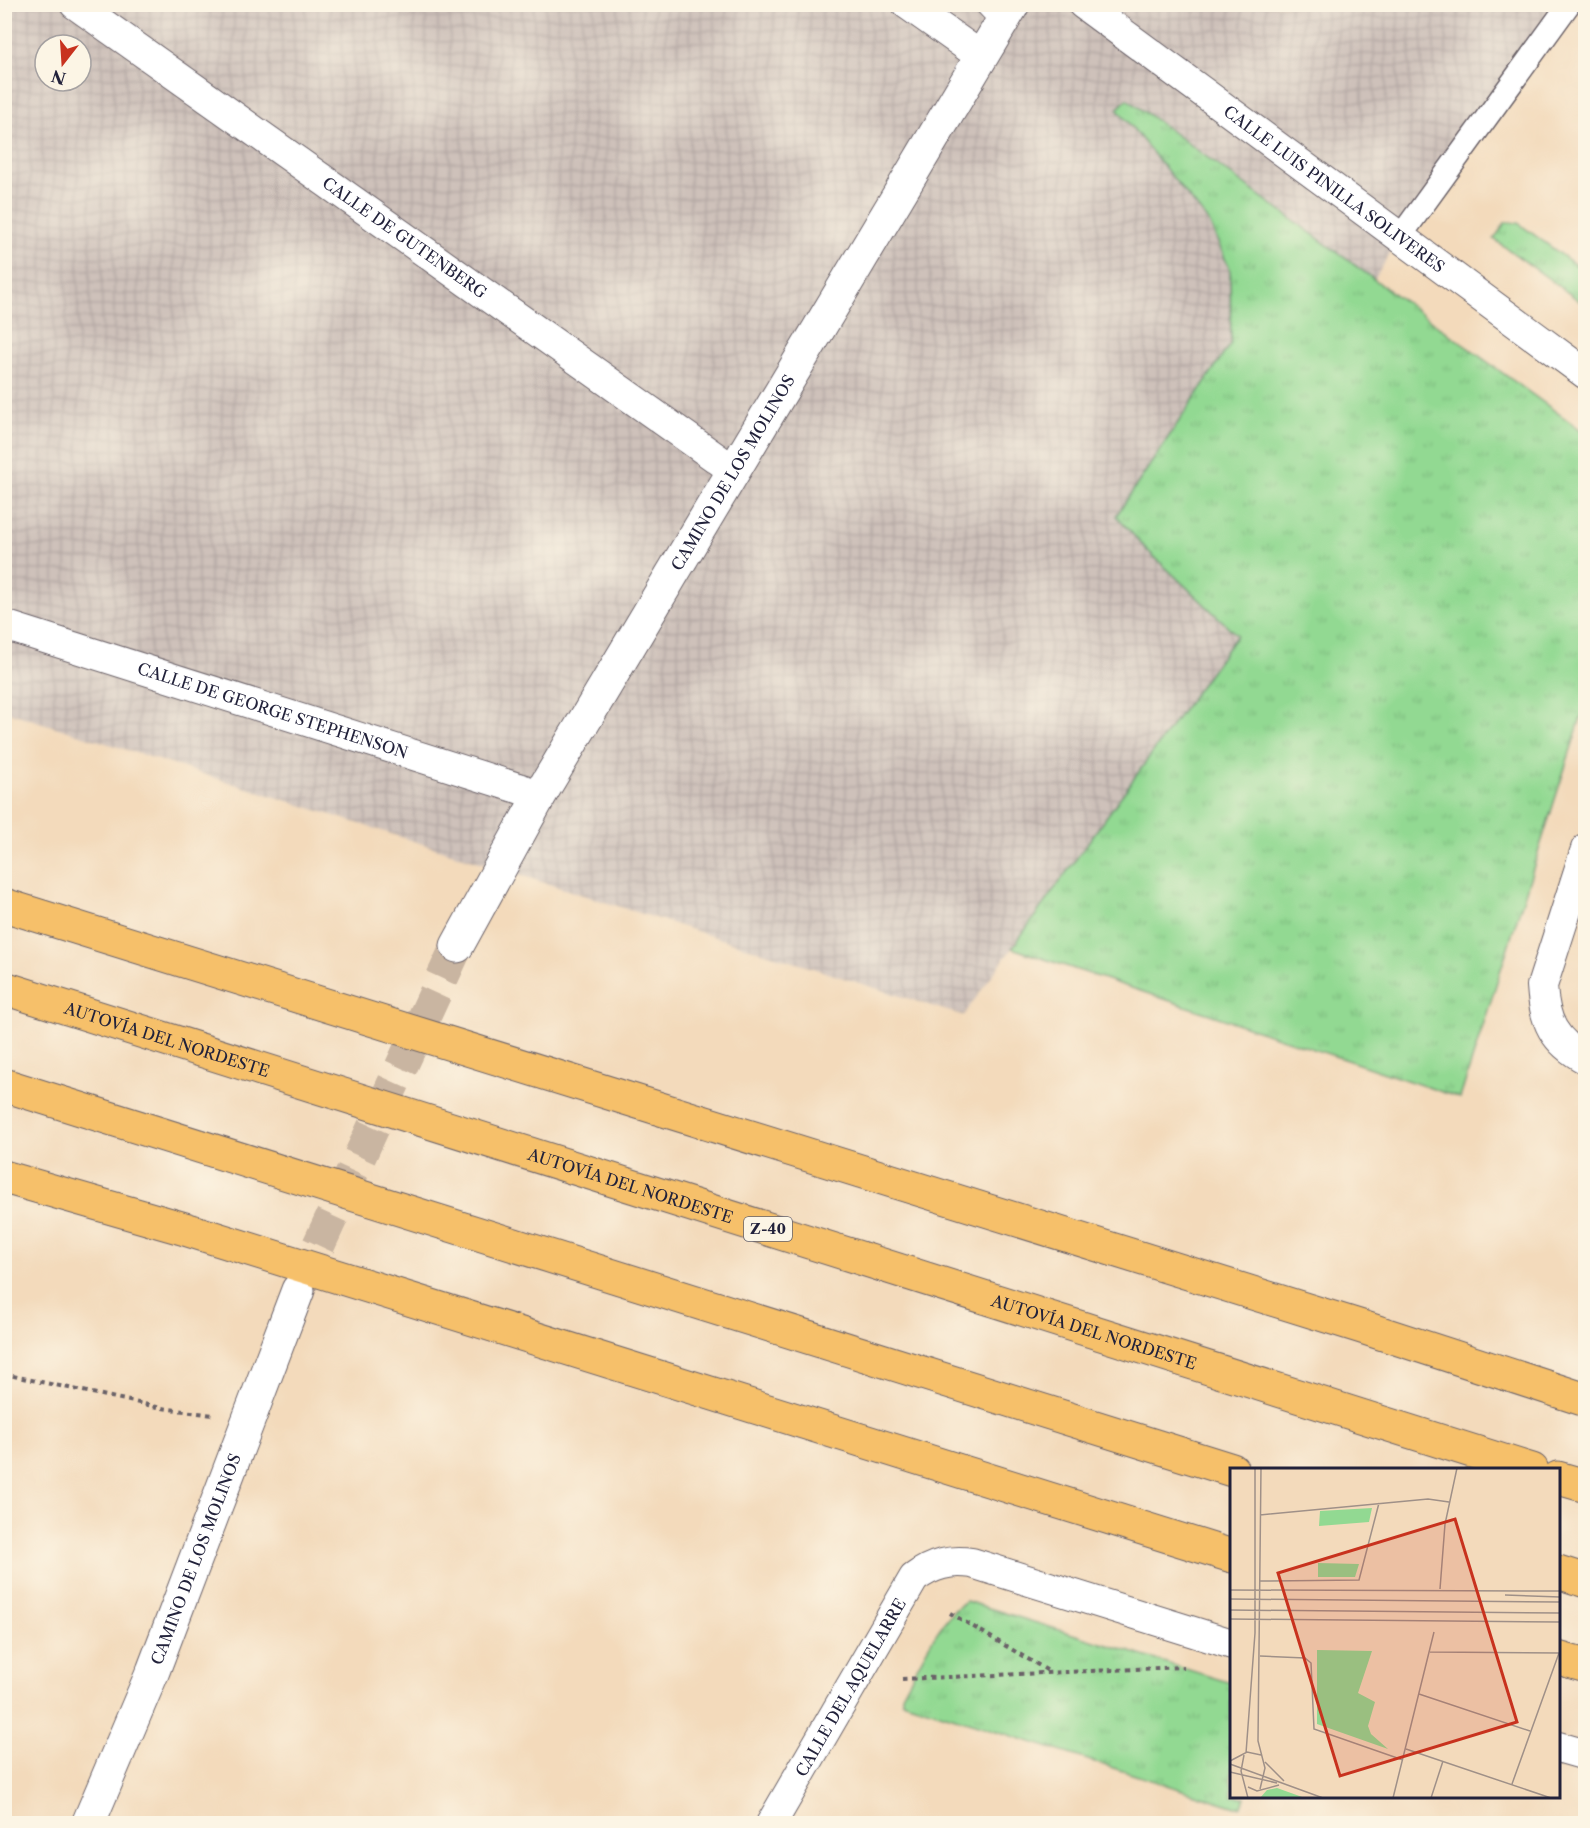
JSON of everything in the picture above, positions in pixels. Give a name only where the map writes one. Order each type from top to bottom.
[{"type":"highway","points":[[4,905],[1350,1323],[1586,1400]]},
{"type":"highway","name":"AUTOVÍA DEL NORDESTE","points":[[4,988],[1526,1468]]},
{"type":"highway","points":[[4,1085],[1230,1469]]},
{"type":"highway","points":[[4,1163],[185,1229]]},
{"type":"highway","points":[[4,1177],[185,1229],[1230,1555]]},
{"type":"highway","points":[[1560,1479],[1586,1486]]},
{"type":"highway","points":[[1560,1573],[1586,1581]]},
{"type":"highway","points":[[1560,1659],[1586,1666]]},
{"type":"street","name":"CALLE DE GUTENBERG","points":[[75,4],[733,470]]},
{"type":"street","points":[[907,4],[982,57]]},
{"type":"street","name":"CALLE LUIS PINILLA SOLIVERES","points":[[1083,4],[1586,374]]},
{"type":"street","points":[[1400,237],[1569,4]]},
{"type":"street","name":"CAMINO DE LOS MOLINOS","points":[[457,946],[540,795],[982,57],[998,11]]},
{"type":"street","name":"CALLE DE GEORGE STEPHENSON","points":[[4,626],[540,795]]},
{"type":"street","points":[[1586,849],[1542,986],[1543,1005],[1559,1040],[1574,1053],[1586,1059]]},
{"type":"street","name":"CAMINO DE LOS MOLINOS","points":[[88,1824],[153,1671],[298,1290]]},
{"type":"street","name":"CALLE DEL AQUELARRE","points":[[771,1824],[911,1584],[925,1570],[939,1564],[972,1563],[1230,1643]]},
{"type":"street","points":[[1560,1748],[1586,1755]]},
{"type":"path","points":[[4,1374],[162,1408],[224,1417],[247,1426]]},
{"type":"path","points":[[950,1613],[1051,1673]]},
{"type":"path","points":[[903,1679],[1184,1668]]},
{"type":"shaded area","points":[[5,5],[1569,5],[1400,237],[1374,280],[1148,550],[1237,635],[963,1016],[5,711]]},
{"type":"green space","points":[[1127,99],[1585,433],[1585,705],[1460,1098],[1012,948],[1237,635],[1147,550],[1116,516],[1231,343],[1230,270],[1209,222],[1117,109]]},
{"type":"green space","points":[[1505,223],[1518,223],[1585,272],[1585,305],[1494,239]]},
{"type":"green space","points":[[966,1601],[1230,1683],[1230,1798],[1245,1798],[1242,1806],[1236,1807],[902,1701],[902,1695],[922,1657],[938,1631],[956,1609]]},
{"type":"tunnel","points":[[298,1290],[457,946]]}]
